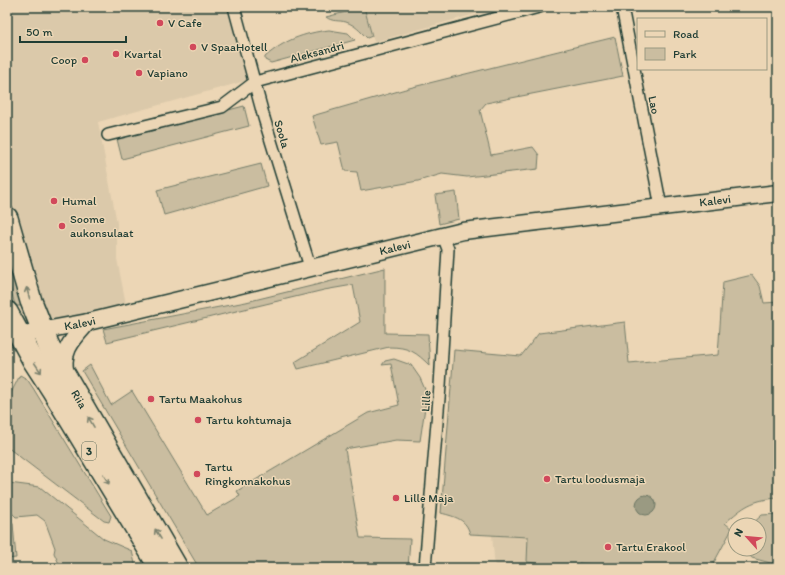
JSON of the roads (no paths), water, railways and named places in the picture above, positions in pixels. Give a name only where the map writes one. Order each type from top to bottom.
[{"type":"highway","name":"Riia","points":[[7,218],[41,330],[67,380],[177,568]]},
{"type":"highway","name":"Riia","points":[[7,312],[12,336],[160,568]]},
{"type":"street","name":"Soola","points":[[234,7],[310,267]]},
{"type":"street","name":"Aleksandri","points":[[108,135],[222,107],[255,82],[539,7]]},
{"type":"street","name":"Lao","points":[[622,7],[661,207]]},
{"type":"street","name":"Kalevi","points":[[12,336],[88,322],[462,231],[778,193]]},
{"type":"street","name":"Lille","points":[[425,568],[440,386],[448,257],[448,249],[443,236]]},
{"type":"street","points":[[67,380],[64,365],[69,344],[88,322]]},
{"type":"place","name":"V Cafe","points":[[160,23]]},
{"type":"place","name":"V SpaaHotell","points":[[193,47]]},
{"type":"place","name":"Kvartal","points":[[116,54]]},
{"type":"place","name":"Coop","points":[[85,60]]},
{"type":"place","name":"Vapiano","points":[[139,73]]},
{"type":"place","name":"Humal","points":[[54,201]]},
{"type":"place","name":"Soome aukonsulaat","points":[[62,226]]},
{"type":"place","name":"Tartu Maakohus","points":[[151,399]]},
{"type":"place","name":"Tartu kohtumaja","points":[[198,420]]},
{"type":"place","name":"Tartu Ringkonnakohus","points":[[197,474]]},
{"type":"place","name":"Tartu loodusmaja","points":[[547,479]]},
{"type":"place","name":"Lille Maja","points":[[396,498]]},
{"type":"place","name":"Tartu Erakool","points":[[608,547]]}]
